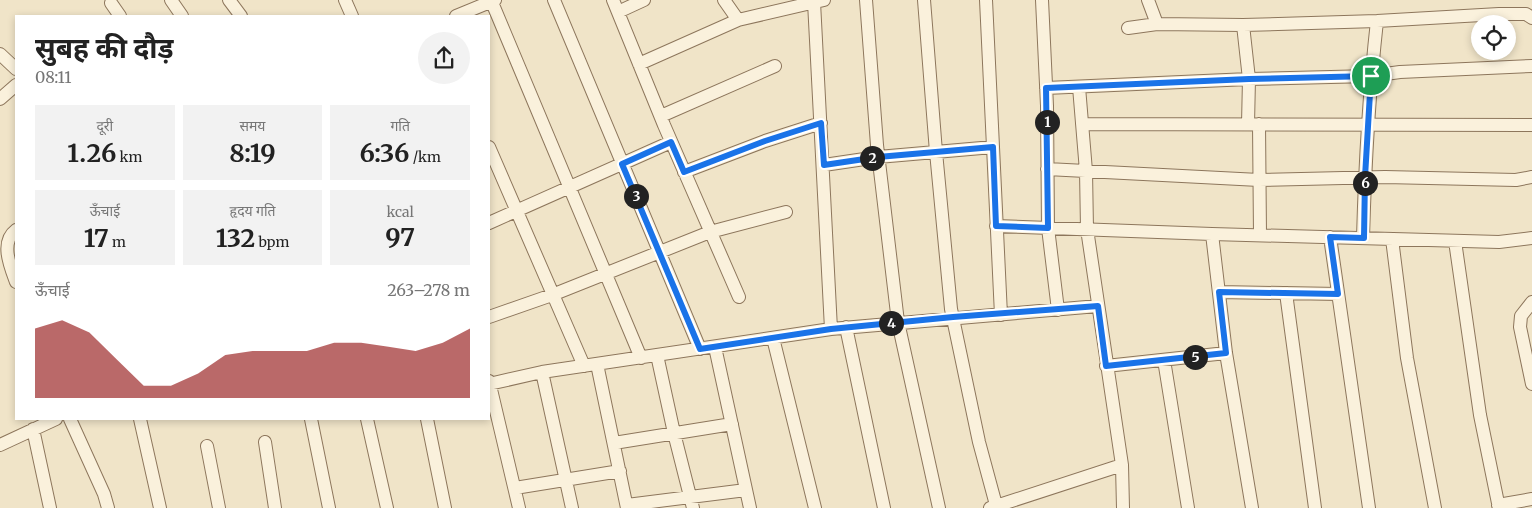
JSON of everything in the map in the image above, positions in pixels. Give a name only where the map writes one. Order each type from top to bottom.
[{"type":"street","points":[[171,0],[181,15]]},
{"type":"street","points":[[229,0],[240,15]]},
{"type":"street","points":[[345,0],[352,15]]},
{"type":"street","points":[[458,15],[492,0],[641,358]]},
{"type":"street","points":[[554,0],[700,349]]},
{"type":"street","points":[[613,0],[671,142],[739,297]]},
{"type":"street","points":[[618,12],[644,0]]},
{"type":"street","points":[[724,0],[738,20]]},
{"type":"street","points":[[866,0],[878,157],[898,322],[939,508]]},
{"type":"street","points":[[924,0],[936,152],[953,317],[993,507],[1122,465]]},
{"type":"street","points":[[986,0],[1001,315]]},
{"type":"street","points":[[1042,0],[1046,88],[1048,228],[1058,310]]},
{"type":"street","points":[[1148,0],[1156,24]]},
{"type":"street","points":[[639,64],[738,20],[819,1],[821,123],[831,329]]},
{"type":"street","points":[[111,3],[119,15]]},
{"type":"street","points":[[1128,28],[1156,24],[1377,21],[1512,14],[1526,14],[1532,18]]},
{"type":"street","points":[[1364,238],[1365,177],[1371,76],[1377,21]]},
{"type":"street","points":[[1244,24],[1259,180],[1260,235]]},
{"type":"street","points":[[0,54],[15,68]]},
{"type":"street","points":[[661,116],[775,66]]},
{"type":"street","points":[[1046,88],[1249,79],[1371,76],[1400,72],[1532,66]]},
{"type":"street","points":[[0,100],[15,86]]},
{"type":"street","points":[[1078,87],[1086,171],[1087,229],[1122,465],[1123,508]]},
{"type":"street","points":[[684,172],[765,141],[821,123]]},
{"type":"street","points":[[1082,124],[1532,125]]},
{"type":"street","points":[[490,223],[671,142]]},
{"type":"street","points":[[824,165],[878,157],[993,147]]},
{"type":"street","points":[[490,149],[584,366]]},
{"type":"street","points":[[1048,169],[1259,180],[1365,177],[1516,180],[1532,177]]},
{"type":"street","points":[[490,317],[605,275],[710,232],[786,212]]},
{"type":"street","points":[[996,226],[1499,242],[1532,238]]},
{"type":"street","points":[[15,231],[7,239],[6,247],[15,280]]},
{"type":"street","points":[[1212,234],[1226,353],[1252,508]]},
{"type":"street","points":[[1330,237],[1368,508]]},
{"type":"street","points":[[1392,238],[1408,358],[1434,508]]},
{"type":"street","points":[[1455,241],[1480,415],[1498,507],[1532,499]]},
{"type":"street","points":[[1219,292],[1338,294]]},
{"type":"street","points":[[1286,293],[1315,508]]},
{"type":"street","points":[[1532,302],[1521,316],[1520,327],[1532,384]]},
{"type":"street","points":[[490,382],[542,372],[831,329],[1098,306]]},
{"type":"street","points":[[846,328],[884,508]]},
{"type":"street","points":[[773,338],[815,508]]},
{"type":"street","points":[[715,347],[750,508]]},
{"type":"street","points":[[1106,366],[1226,353]]},
{"type":"street","points":[[657,355],[674,433],[692,502]]},
{"type":"street","points":[[1164,360],[1188,508]]},
{"type":"street","points":[[598,364],[627,506],[692,502],[746,490]]},
{"type":"street","points":[[542,372],[572,508]]},
{"type":"street","points":[[490,386],[519,508]]},
{"type":"street","points":[[0,445],[54,420]]},
{"type":"street","points":[[70,420],[104,494],[108,508]]},
{"type":"street","points":[[140,420],[160,508]]},
{"type":"street","points":[[311,420],[329,508]]},
{"type":"street","points":[[367,420],[387,508]]},
{"type":"street","points":[[427,420],[445,508]]},
{"type":"street","points":[[614,444],[732,424]]},
{"type":"street","points":[[33,430],[50,508]]},
{"type":"street","points":[[265,442],[275,508]]},
{"type":"street","points":[[207,446],[219,508]]},
{"type":"street","points":[[515,488],[620,471]]},
{"type":"route","points":[[1371,76],[1365,177],[1364,238],[1330,237],[1338,294],[1219,292],[1226,353],[1106,366],[1098,306],[831,329],[700,349],[622,164],[671,142],[684,172],[765,141],[821,123],[824,165],[878,157],[993,147],[996,226],[1048,228],[1046,88],[1249,79],[1371,76]]}]
